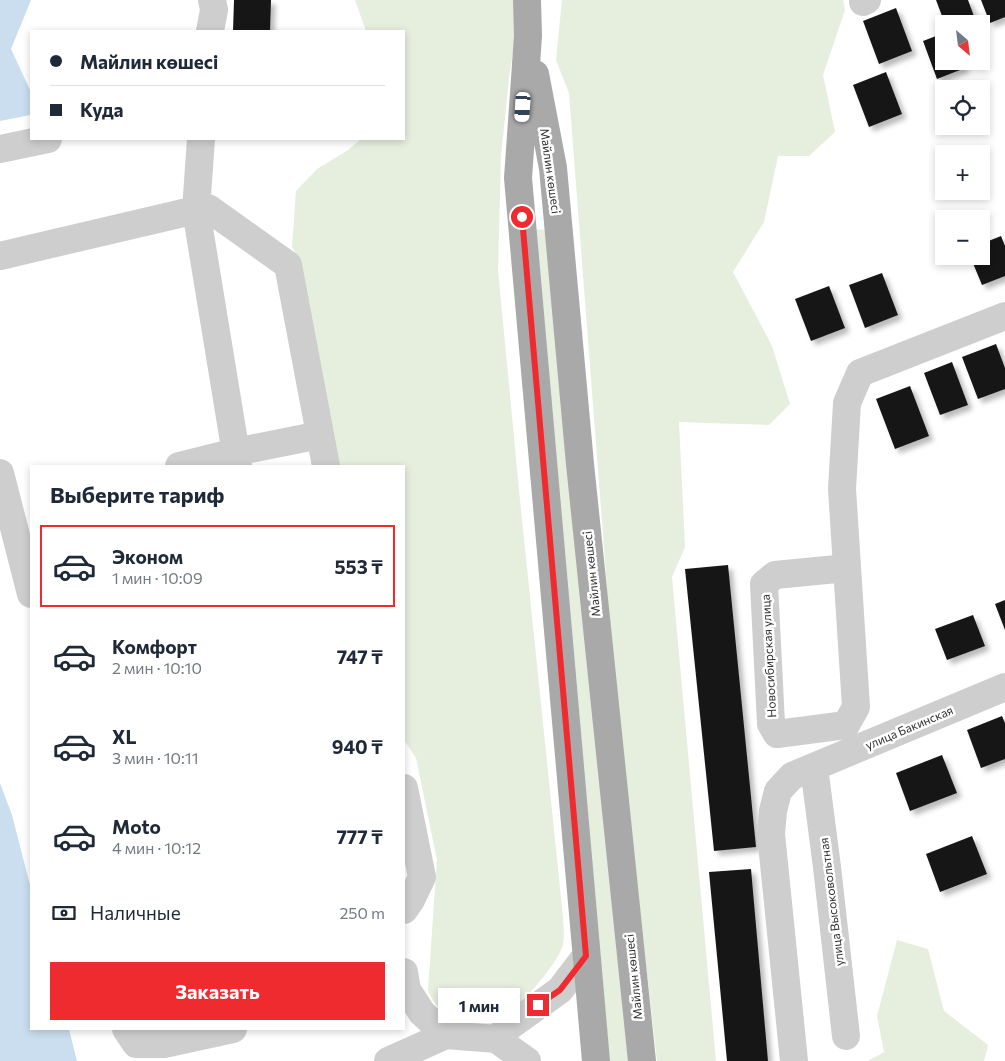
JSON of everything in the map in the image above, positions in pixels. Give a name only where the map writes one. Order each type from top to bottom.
[{"type":"main road","points":[[527,0],[528,36]]},
{"type":"main road","name":"Майлин көшесі","points":[[528,36],[518,178],[596,1061]]},
{"type":"main road","name":"Майлин көшесі","points":[[528,36],[553,168],[580,464],[642,1061]]},
{"type":"street","points":[[210,30],[214,10],[212,0]]},
{"type":"street","points":[[5,148],[43,140]]},
{"type":"street","points":[[201,140],[196,210],[236,459]]},
{"type":"street","points":[[0,256],[208,208],[288,265],[326,465]]},
{"type":"street","name":"Новосибирская улица","points":[[847,568],[775,575],[764,584],[771,724],[777,734],[846,725],[856,707],[842,489],[847,403],[860,373],[1005,316]]},
{"type":"street","points":[[187,465],[236,459],[320,434]]},
{"type":"street","points":[[0,472],[20,506],[30,586]]},
{"type":"street","name":"улица Бакинская","points":[[794,1061],[771,834],[773,811],[778,791],[792,776],[1005,687]]},
{"type":"street","name":"улица Высоковольтная","points":[[814,767],[846,1036]]},
{"type":"street","points":[[405,793],[422,877],[412,900],[405,909]]},
{"type":"street","points":[[496,1039],[517,1021],[560,990],[586,956]]},
{"type":"street","points":[[405,984],[422,1013],[446,1035]]},
{"type":"street","points":[[127,1030],[136,1044],[164,1044],[228,1030]]},
{"type":"street","points":[[396,1060],[446,1035],[496,1039],[527,1061]]},
{"type":"green space","points":[[355,0],[513,0],[516,36],[510,70],[501,156],[498,270],[564,938],[555,961],[538,984],[510,1012],[499,1017],[457,1017],[443,1011],[432,999],[428,990],[437,860],[416,758],[405,742],[405,465],[333,465],[303,277],[299,259],[292,247],[296,191],[317,169],[348,150],[360,140],[405,140],[405,30],[366,30]]},
{"type":"green space","points":[[562,0],[843,0],[845,10],[823,75],[835,132],[809,156],[778,156],[764,222],[733,272],[772,346],[790,404],[769,425],[679,422],[685,547],[672,577],[716,1061],[657,1061],[614,677],[569,93],[556,60]]},
{"type":"green space","points":[[529,229],[551,230],[632,1061],[610,1061]]},
{"type":"green space","points":[[897,940],[928,949],[944,1011],[988,1045],[984,1061],[868,1061],[884,1052],[877,1016]]},
{"type":"water","points":[[0,0],[31,0],[11,49],[30,90],[30,115],[0,121]]},
{"type":"water","points":[[0,783],[12,815],[30,885],[30,1030],[69,1030],[77,1061],[0,1061]]},
{"type":"building","points":[[234,0],[271,0],[270,30],[233,30]]},
{"type":"building","points":[[936,0],[968,0],[974,15],[942,15]]},
{"type":"building","points":[[981,0],[1005,0],[1005,17],[990,23],[990,15],[987,15]]},
{"type":"building","points":[[896,8],[912,51],[879,64],[863,21]]},
{"type":"building","points":[[935,36],[935,70],[960,70],[937,79],[923,41]]},
{"type":"building","points":[[886,72],[902,114],[869,127],[853,85]]},
{"type":"building","points":[[1001,236],[1005,246],[1005,276],[982,285],[974,265],[990,265],[990,240]]},
{"type":"building","points":[[882,273],[898,315],[865,328],[849,285]]},
{"type":"building","points":[[829,286],[845,328],[811,341],[795,299]]},
{"type":"building","points":[[996,344],[1005,368],[1005,389],[978,399],[962,357]]},
{"type":"building","points":[[952,362],[968,405],[940,415],[924,373]]},
{"type":"building","points":[[910,386],[929,436],[895,449],[876,399]]},
{"type":"building","points":[[728,565],[756,847],[714,851],[685,569]]},
{"type":"building","points":[[1005,600],[1005,630],[995,604]]},
{"type":"building","points":[[973,615],[985,646],[947,660],[935,629]]},
{"type":"building","points":[[1002,716],[1005,723],[1005,759],[981,768],[967,730]]},
{"type":"building","points":[[942,755],[957,793],[910,811],[896,773]]},
{"type":"building","points":[[972,836],[987,874],[940,892],[926,854]]},
{"type":"building","points":[[751,869],[768,1061],[727,1061],[709,872]]},
{"type":"route","points":[[522,217],[586,956],[560,990],[538,1005]]}]
